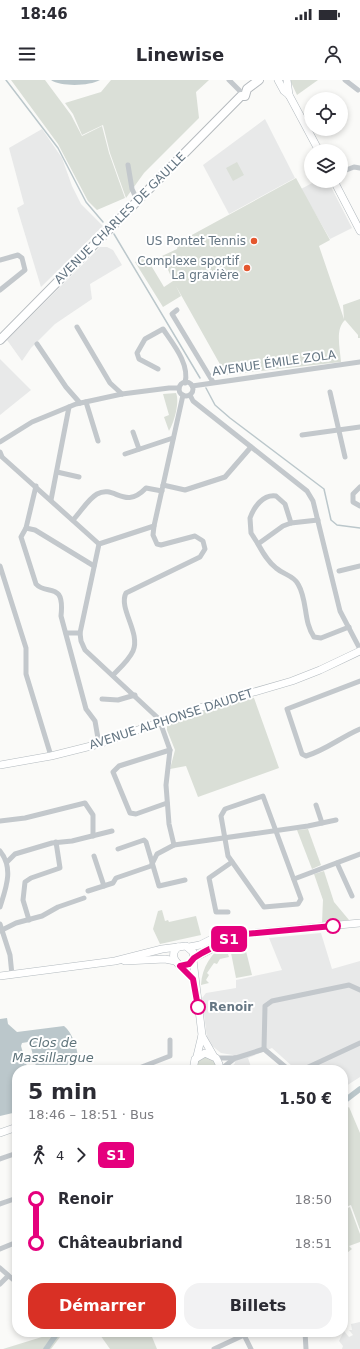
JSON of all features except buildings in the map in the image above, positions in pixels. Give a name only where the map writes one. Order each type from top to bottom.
[{"type":"main road","name":"AVENUE CHARLES DE GAULLE","points":[[0,340],[242,93],[259,80]]},
{"type":"main road","points":[[278,80],[284,91],[289,95]]},
{"type":"main road","points":[[287,80],[289,95],[314,144]]},
{"type":"main road","points":[[338,188],[360,231]]},
{"type":"main road","name":"AVENUE ALPHONSE DAUDET","points":[[0,765],[51,756],[99,744],[199,708],[292,681],[320,670],[360,650]]},
{"type":"main road","points":[[115,961],[183,945],[189,947],[200,945],[214,938],[360,923]]},
{"type":"main road","points":[[0,976],[115,961],[165,959],[178,963],[189,964],[193,959],[227,940],[245,934]]},
{"type":"main road","points":[[178,947],[173,955],[178,963],[190,975],[196,987]]},
{"type":"main road","points":[[189,947],[193,952],[202,1035],[194,1065]]},
{"type":"main road","points":[[202,1035],[219,1065]]},
{"type":"main road","points":[[197,1056],[205,1053],[214,1056]]},
{"type":"main road","points":[[0,1133],[12,1129]]},
{"type":"street","points":[[229,80],[242,93]]},
{"type":"street","points":[[345,80],[358,90]]},
{"type":"street","points":[[128,165],[132,189],[138,200]]},
{"type":"street","points":[[348,169],[354,167],[360,168]]},
{"type":"street","points":[[0,260],[18,255],[22,258],[25,270],[0,290]]},
{"type":"street","points":[[177,310],[172,314],[213,382]]},
{"type":"street","points":[[77,327],[110,382],[122,394]]},
{"type":"street","points":[[0,442],[32,422],[83,402],[122,394],[179,388],[185,383],[186,377],[183,362],[163,329],[146,339],[137,353],[139,359],[158,369]]},
{"type":"street","points":[[37,344],[66,387],[83,402],[98,442]]},
{"type":"street","name":"AVENUE ÉMILE ZOLA","points":[[192,386],[360,362]]},
{"type":"street","points":[[185,383],[192,386],[193,390],[190,394]]},
{"type":"street","points":[[113,675],[134,650],[135,641],[124,602],[126,593],[200,557],[205,549],[203,541],[195,536],[162,545],[157,544],[153,535],[183,395],[179,388]]},
{"type":"street","points":[[330,392],[346,457]]},
{"type":"street","points":[[183,395],[190,394]]},
{"type":"street","points":[[190,394],[193,401],[307,491],[313,501],[340,611],[360,650]]},
{"type":"street","points":[[51,500],[69,407]]},
{"type":"street","points":[[302,435],[360,427]]},
{"type":"street","points":[[133,432],[139,449]]},
{"type":"street","points":[[125,454],[173,438]]},
{"type":"street","points":[[163,485],[185,490],[225,477],[251,447]]},
{"type":"street","points":[[0,452],[2,457],[99,544]]},
{"type":"street","points":[[57,472],[79,477]]},
{"type":"street","points":[[36,486],[26,528],[21,537],[36,584],[38,587],[55,590],[58,593],[62,606],[61,616],[86,709],[94,720],[99,744]]},
{"type":"street","points":[[360,487],[353,494],[353,502],[360,506]]},
{"type":"street","points":[[73,520],[96,495],[105,492],[132,498],[138,496],[146,488],[162,491]]},
{"type":"street","points":[[291,523],[282,500],[276,496],[266,497],[261,500],[250,518],[251,532],[273,565],[297,582],[302,592],[306,617],[314,637],[321,638],[349,627]]},
{"type":"street","points":[[258,544],[276,530],[291,523],[318,520]]},
{"type":"street","points":[[99,544],[154,526]]},
{"type":"street","points":[[26,528],[35,530],[94,566]]},
{"type":"street","points":[[99,544],[80,633],[81,641],[85,650],[159,719],[170,750],[166,785],[167,803],[174,845]]},
{"type":"street","points":[[0,566],[26,648],[26,674],[51,756]]},
{"type":"street","points":[[339,571],[360,566]]},
{"type":"street","points":[[66,633],[80,633]]},
{"type":"street","points":[[360,681],[287,709],[302,754],[306,756],[318,752],[360,729]]},
{"type":"street","points":[[102,699],[118,700],[135,695]]},
{"type":"street","points":[[167,803],[136,814],[130,813],[113,772],[119,766],[170,750]]},
{"type":"street","points":[[263,796],[301,899],[298,904],[264,907],[228,856],[225,838],[222,816],[225,809],[263,796]]},
{"type":"street","points":[[0,821],[25,818],[84,803],[93,815],[93,836]]},
{"type":"street","points":[[316,805],[322,823]]},
{"type":"street","points":[[88,891],[113,883],[116,878],[151,866],[157,854],[174,845],[336,820]]},
{"type":"street","points":[[7,862],[15,854],[56,842],[72,842],[112,831]]},
{"type":"street","points":[[118,849],[144,840],[153,862],[159,886],[185,880]]},
{"type":"street","points":[[29,920],[23,900],[25,882],[31,878],[60,868],[56,842]]},
{"type":"street","points":[[0,851],[7,862],[8,874],[0,907]]},
{"type":"street","points":[[294,879],[360,854]]},
{"type":"street","points":[[94,856],[104,886]]},
{"type":"street","points":[[228,912],[216,912],[209,878],[232,862]]},
{"type":"street","points":[[337,863],[352,896]]},
{"type":"street","points":[[0,883],[7,881]]},
{"type":"street","points":[[1,931],[16,923],[42,916],[58,907],[84,898]]},
{"type":"street","points":[[0,924],[10,956],[12,974]]},
{"type":"street","points":[[264,1049],[266,1006],[272,1001],[349,985],[360,990]]},
{"type":"street","points":[[147,1065],[170,1056],[170,1040]]},
{"type":"street","points":[[313,1065],[360,1043]]},
{"type":"street","points":[[227,1065],[236,1058],[264,1049]]},
{"type":"street","points":[[264,1049],[284,1065]]},
{"type":"street","points":[[214,1056],[236,1058]]},
{"type":"street","points":[[0,1159],[12,1155]]},
{"type":"street","points":[[0,1204],[12,1200]]},
{"type":"street","points":[[0,1249],[12,1244]]},
{"type":"street","points":[[0,1268],[12,1279]]},
{"type":"street","points":[[0,1284],[8,1276]]},
{"type":"street","points":[[214,1349],[240,1337]]},
{"type":"street","points":[[245,1337],[251,1349]]},
{"type":"street","points":[[305,1337],[306,1349]]},
{"type":"shaded area","points":[[11,80],[45,80],[71,115],[82,136],[102,126],[109,153],[125,198],[97,210],[88,201],[58,144]]},
{"type":"shaded area","points":[[111,80],[209,80],[196,92],[199,118],[144,173],[126,198],[110,153],[103,125],[82,135],[73,114],[65,103],[101,92]]},
{"type":"shaded area","points":[[290,80],[318,80],[297,95]]},
{"type":"shaded area","points":[[265,119],[295,178],[229,214],[203,165]]},
{"type":"shaded area","points":[[42,129],[62,158],[72,186],[81,204],[103,226],[41,287],[17,208],[24,204],[9,148]]},
{"type":"shaded area","points":[[237,162],[244,175],[233,181],[226,168]]},
{"type":"shaded area","name":"Complexe sportif La gravière","points":[[296,178],[330,240],[319,246],[344,319],[343,305],[360,299],[360,338],[358,338],[358,335],[345,320],[340,328],[339,334],[341,362],[226,375],[176,286],[181,296],[163,307],[135,262],[146,257],[164,287],[173,281],[162,256],[177,249],[179,242]]},
{"type":"shaded area","points":[[304,187],[332,188],[352,228],[330,239],[301,189]]},
{"type":"shaded area","points":[[100,247],[107,247],[113,250],[122,265],[90,284],[92,299],[55,324],[31,348],[22,361],[7,340]]},
{"type":"shaded area","points":[[0,359],[31,390],[0,415]]},
{"type":"shaded area","points":[[176,393],[176,412],[169,431],[164,417],[169,415],[163,394]]},
{"type":"shaded area","points":[[249,696],[254,698],[279,768],[198,797],[186,766],[170,769],[175,750],[167,730],[167,723]]},
{"type":"shaded area","points":[[308,829],[321,865],[312,869],[297,830]]},
{"type":"shaded area","points":[[324,871],[334,902],[349,920],[322,923],[323,900],[314,874]]},
{"type":"shaded area","points":[[162,910],[165,921],[168,920],[169,922],[196,916],[201,935],[160,944],[153,929],[158,911]]},
{"type":"shaded area","points":[[321,933],[332,969],[360,961],[360,1077],[348,1085],[348,1065],[291,1065],[272,1048],[248,1058],[250,1065],[233,1065],[235,1063],[233,1055],[221,1053],[211,1045],[207,1038],[202,998],[206,993],[236,988],[236,980],[282,970],[269,938]]},
{"type":"shaded area","points":[[244,943],[252,975],[236,978],[230,948]]},
{"type":"shaded area","points":[[225,944],[229,957],[220,959],[217,964],[214,963],[207,973],[209,975],[206,980],[209,983],[201,985],[205,967],[215,952]]},
{"type":"shaded area","points":[[204,1057],[210,1057],[215,1062],[215,1065],[197,1065],[198,1060]]},
{"type":"shaded area","points":[[349,1107],[360,1133],[360,1230],[351,1205],[348,1206]]},
{"type":"shaded area","points":[[350,1207],[360,1234],[360,1242],[349,1246],[352,1249],[348,1252],[348,1208]]},
{"type":"shaded area","points":[[360,1322],[360,1349],[342,1349],[343,1346],[339,1341],[341,1337],[348,1336],[349,1337],[353,1335],[349,1330],[352,1330],[351,1324]]},
{"type":"shaded area","points":[[42,1337],[60,1337],[51,1349],[3,1349]]},
{"type":"shaded area","points":[[102,1337],[152,1337],[157,1349],[110,1349]]},
{"type":"water","points":[[51,80],[100,80],[90,84],[68,85]]},
{"type":"water","name":"Clos de Massillargue","points":[[7,1018],[8,1024],[17,1032],[64,1026],[70,1032],[74,1041],[78,1059],[72,1065],[36,1065],[30,1044],[28,1042],[22,1043],[21,1046],[27,1065],[12,1065],[12,1113],[0,1116],[0,1019]]},
{"type":"waterway","points":[[6,80],[58,148],[86,202],[103,222]]},
{"type":"waterway","points":[[114,234],[200,378]]},
{"type":"waterway","points":[[206,388],[215,405],[230,418],[324,489],[331,520],[337,525],[360,528]]},
{"type":"waterway","points":[[348,1098],[360,1089]]},
{"type":"waterway","points":[[46,1349],[54,1337]]},
{"type":"bus line","name":"S1","points":[[198,1007],[196,987],[193,979],[188,972],[180,966],[186,966],[202,953],[227,940],[245,934],[333,926]]},
{"type":"place","name":"US Pontet Tennis","points":[[254,241]]},
{"type":"place","name":"Complexe sportif La gravière","points":[[247,268]]},
{"type":"place","name":"Renoir","points":[[198,1007]]}]
